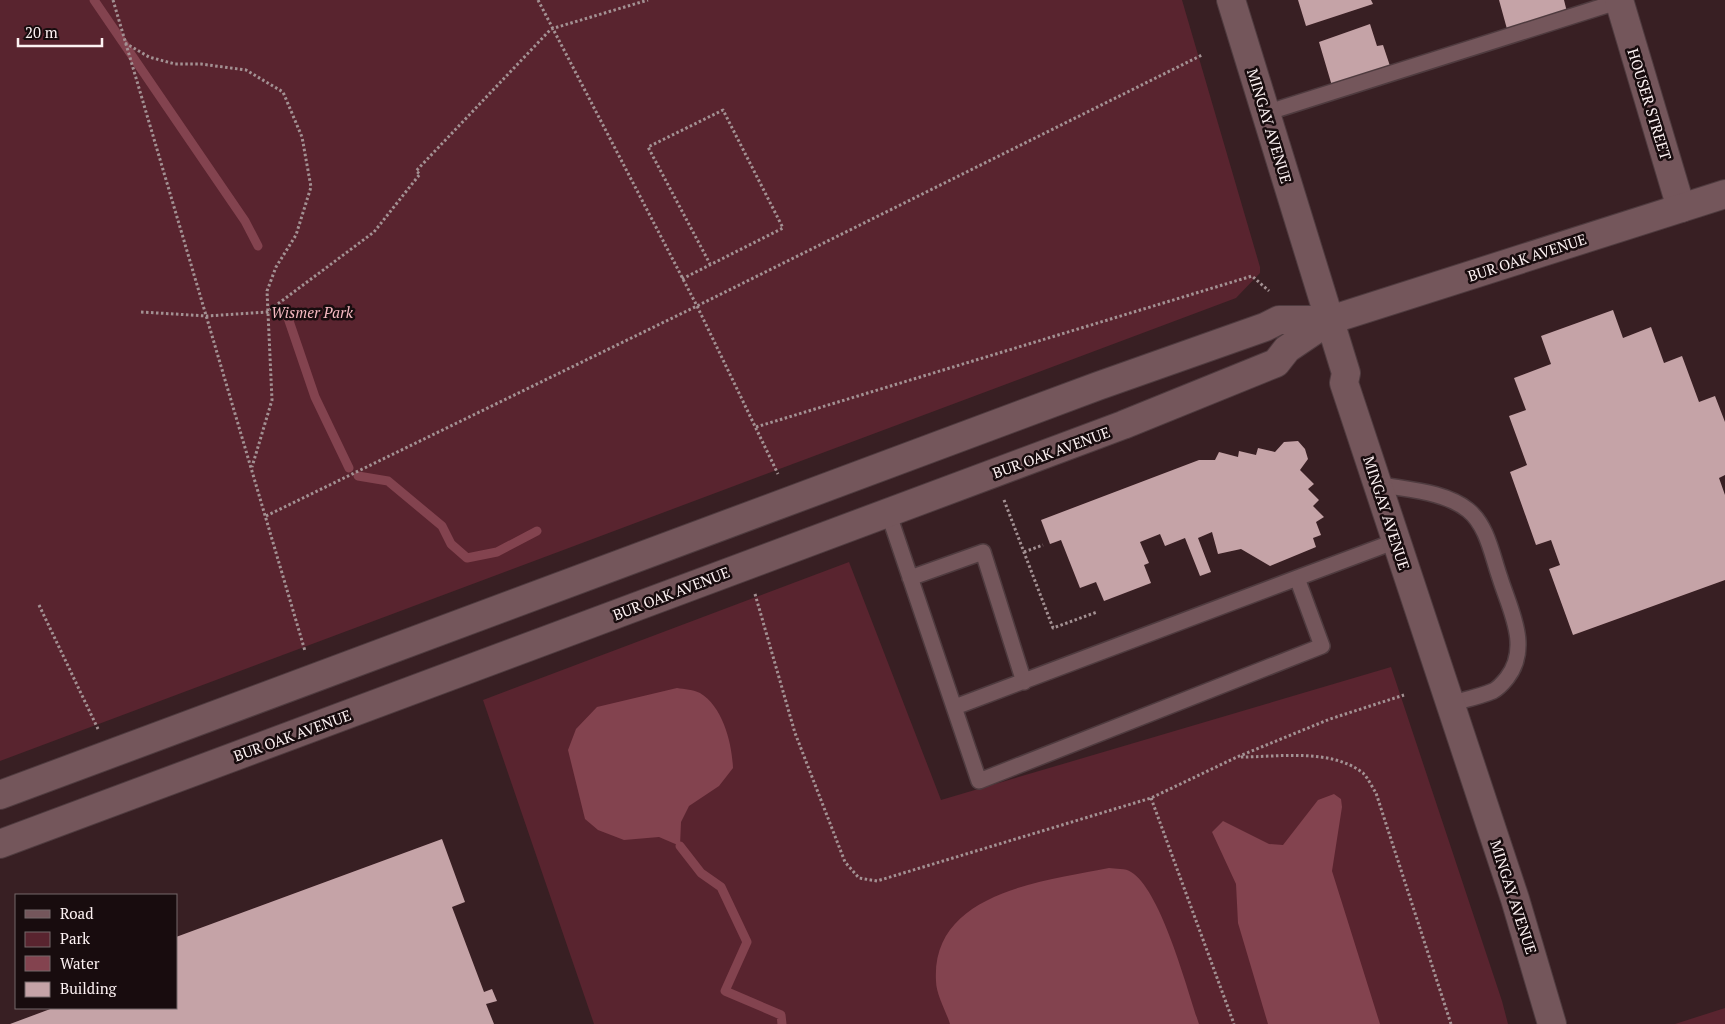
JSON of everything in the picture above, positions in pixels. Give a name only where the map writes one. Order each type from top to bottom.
[{"type":"street","name":"MINGAY AVENUE","points":[[1231,0],[1346,373],[1344,383],[1449,704],[1524,924],[1552,1024]]},
{"type":"street","name":"HOUSER STREET","points":[[1621,0],[1681,208]]},
{"type":"street","name":"BUR OAK AVENUE","points":[[0,844],[1122,425],[1276,363],[1287,349],[1330,320],[1725,194]]},
{"type":"street","name":"BUR OAK AVENUE","points":[[0,796],[1098,386],[1265,327],[1279,320],[1330,320]]},
{"type":"lane","points":[[1266,113],[1621,0]]},
{"type":"lane","points":[[1377,484],[1443,496],[1459,504],[1478,521],[1485,533],[1492,553],[1518,634],[1518,658],[1500,686],[1493,691],[1449,704]]},
{"type":"lane","points":[[888,512],[979,781],[1322,646],[1296,578]]},
{"type":"lane","points":[[955,707],[1396,541]]},
{"type":"lane","points":[[910,578],[983,552],[1024,682]]},
{"type":"path","points":[[113,0],[305,651]]},
{"type":"path","points":[[538,0],[697,306],[778,474]]},
{"type":"path","points":[[141,312],[207,316],[267,312],[374,232],[420,174],[416,171],[552,29],[648,0]]},
{"type":"path","points":[[124,42],[149,57],[175,64],[201,64],[246,70],[283,92],[302,137],[311,187],[296,235],[276,267],[267,291],[272,400],[252,468]]},
{"type":"path","points":[[266,516],[697,306],[1202,55]]},
{"type":"path","points":[[682,279],[782,228],[723,110],[648,147],[710,264]]},
{"type":"path","points":[[756,427],[1252,276],[1269,291]]},
{"type":"path","points":[[1004,500],[1053,628],[1097,612]]},
{"type":"path","points":[[1024,552],[1043,545]]},
{"type":"path","points":[[39,605],[98,730]]},
{"type":"path","points":[[1237,757],[1312,757],[1338,761],[1364,774],[1376,793],[1451,1024]]},
{"type":"path","points":[[1151,798],[1234,1024]]},
{"type":"green space","name":"Wismer Park","points":[[0,0],[1182,0],[1260,267],[1260,273],[1236,298],[0,761]]},
{"type":"green space","points":[[849,562],[941,800],[1391,667],[1508,1024],[594,1024],[483,700]]},
{"type":"green space","points":[[1725,1008],[1725,1024],[1675,1024]]},
{"type":"water","points":[[677,688],[700,693],[715,707],[725,726],[731,748],[733,768],[719,786],[689,806],[681,822],[680,846],[659,837],[624,840],[598,830],[585,819],[568,750],[576,729],[597,707]]},
{"type":"water","points":[[1334,794],[1341,799],[1342,807],[1332,871],[1380,1024],[1268,1024],[1238,923],[1236,884],[1212,832],[1223,821],[1269,844],[1283,845],[1318,800]]},
{"type":"water","points":[[1109,868],[1123,869],[1131,872],[1142,882],[1153,898],[1172,942],[1199,1024],[950,1024],[939,997],[936,981],[939,951],[952,928],[971,910],[996,896],[1024,886]]},
{"type":"building","points":[[1298,0],[1371,0],[1373,4],[1306,26]]},
{"type":"building","points":[[1499,0],[1564,0],[1567,12],[1507,29]]},
{"type":"building","points":[[1370,24],[1377,46],[1383,45],[1390,66],[1332,86],[1319,42]]},
{"type":"building","points":[[1613,310],[1623,338],[1651,327],[1664,363],[1682,356],[1699,402],[1715,396],[1725,422],[1725,475],[1719,478],[1725,495],[1725,580],[1573,635],[1549,569],[1560,565],[1551,540],[1536,545],[1510,472],[1527,465],[1509,416],[1526,410],[1514,378],[1551,364],[1541,336]]},
{"type":"building","points":[[1298,441],[1305,449],[1308,459],[1300,470],[1314,484],[1308,489],[1319,500],[1313,506],[1324,517],[1316,522],[1321,535],[1313,538],[1316,547],[1270,566],[1241,549],[1218,554],[1212,532],[1198,538],[1211,572],[1200,576],[1185,538],[1165,546],[1160,534],[1140,542],[1149,563],[1144,565],[1151,583],[1104,601],[1096,582],[1080,588],[1061,540],[1050,544],[1041,520],[1199,460],[1215,460],[1219,452],[1238,457],[1239,451],[1256,455],[1258,448],[1275,452],[1284,442]]},
{"type":"building","points":[[442,839],[465,902],[452,907],[484,992],[492,989],[497,1001],[486,1004],[494,1024],[10,1024],[50,1009],[178,1009],[178,936]]},
{"type":"waterway","points":[[94,0],[245,221],[258,246]]},
{"type":"waterway","points":[[287,315],[315,397],[349,468]]},
{"type":"waterway","points":[[358,476],[388,481],[442,526],[451,544],[467,558],[497,552],[537,531]]},
{"type":"waterway","points":[[680,846],[701,873],[721,887],[747,942],[725,991],[781,1015],[782,1024]]}]
